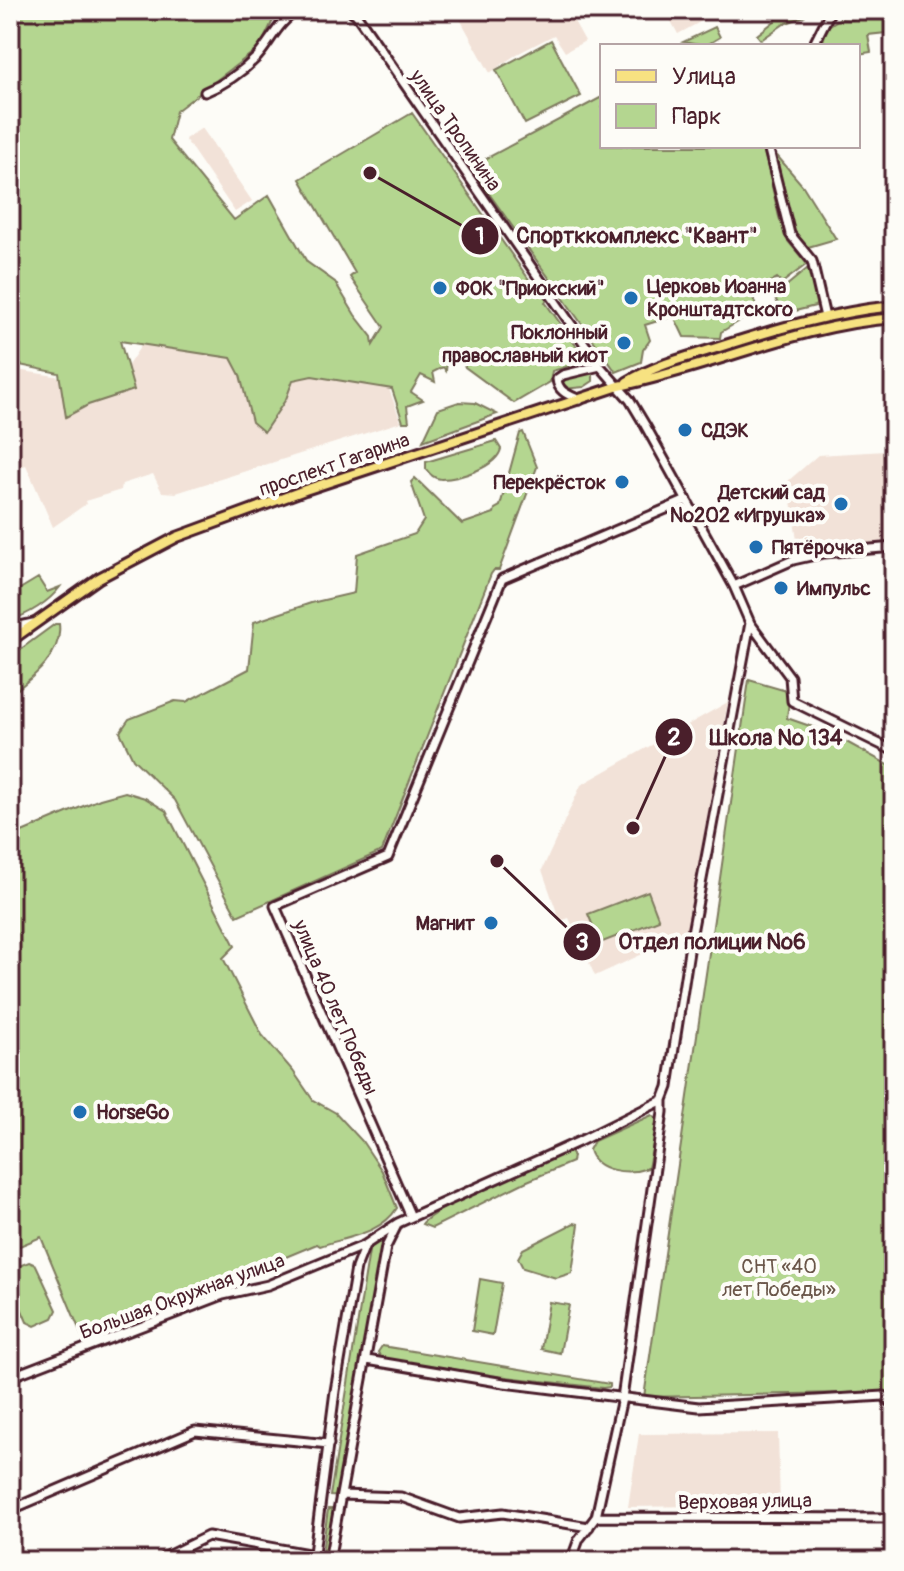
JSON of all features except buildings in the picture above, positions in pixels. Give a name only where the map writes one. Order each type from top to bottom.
[{"type":"main road","name":"проспект Гагарина","points":[[619,386],[647,370],[752,337],[825,317],[894,306]]},
{"type":"main road","name":"проспект Гагарина","points":[[10,641],[108,573],[177,537],[234,515],[619,386],[653,380],[819,329],[894,318]]},
{"type":"street","points":[[205,92],[225,84],[258,56],[290,15],[299,10]]},
{"type":"street","name":"улица Тропинина","points":[[350,10],[356,14],[600,366],[630,400],[734,586],[750,623],[790,677],[792,701],[894,751]]},
{"type":"street","points":[[814,44],[831,10]]},
{"type":"street","points":[[768,148],[790,234],[812,261],[825,317]]},
{"type":"street","points":[[580,400],[561,391],[557,379],[600,366]]},
{"type":"street","name":"улица 40 лет Победы","points":[[411,1217],[275,906],[388,857],[502,579],[687,500]]},
{"type":"street","points":[[734,586],[793,560],[824,553],[894,547]]},
{"type":"street","points":[[10,628],[33,623]]},
{"type":"street","points":[[571,1561],[575,1547],[596,1517],[622,1398],[663,1100],[668,1087],[691,938],[750,623]]},
{"type":"street","points":[[411,1217],[663,1100]]},
{"type":"street","name":"Большая Окружная улица","points":[[10,1377],[223,1295],[268,1285],[365,1245],[411,1217]]},
{"type":"street","points":[[329,1561],[386,1247],[398,1223]]},
{"type":"street","points":[[157,1561],[208,1536],[313,1558],[356,1268],[365,1245]]},
{"type":"street","points":[[367,1360],[504,1383],[699,1407],[884,1396],[894,1405]]},
{"type":"street","points":[[10,1510],[195,1431],[329,1444]]},
{"type":"street","points":[[341,1495],[401,1497],[459,1518],[503,1513],[589,1527]]},
{"type":"street","name":"Верховая улица","points":[[596,1517],[894,1518]]},
{"type":"shaded area","points":[[455,10],[577,10],[570,14],[585,41],[565,52],[554,35],[517,54],[490,73]]},
{"type":"shaded area","points":[[665,10],[722,10],[678,34]]},
{"type":"shaded area","points":[[202,128],[252,201],[235,212],[185,139]]},
{"type":"shaded area","points":[[144,341],[388,386],[401,422],[176,493],[162,492],[153,474],[122,484],[121,490],[85,501],[86,504],[53,527],[26,465],[14,469],[10,461],[10,369],[55,376],[110,393]]},
{"type":"shaded area","name":"Детский сад №202 «Игрушка»","points":[[885,451],[888,455],[893,540],[859,545],[798,547],[788,481],[818,455]]},
{"type":"shaded area","points":[[728,702],[686,934],[595,976],[569,918],[560,921],[542,870],[581,785]]},
{"type":"shaded area","points":[[778,1433],[780,1505],[628,1507],[639,1434]]},
{"type":"green space","points":[[10,10],[278,10],[260,47],[176,111],[169,140],[234,220],[269,195],[307,262],[335,282],[372,337],[373,345],[384,327],[350,277],[355,273],[300,179],[412,113],[535,288],[547,300],[545,302],[587,361],[552,371],[550,382],[514,403],[465,367],[461,357],[447,360],[446,371],[443,367],[433,372],[435,382],[421,375],[411,392],[423,400],[407,406],[409,422],[403,422],[392,389],[312,376],[293,380],[286,399],[264,432],[252,422],[240,375],[231,358],[120,341],[134,390],[88,405],[66,417],[59,373],[10,363]]},
{"type":"green space","points":[[894,11],[894,24],[886,33],[868,35],[871,52],[860,54],[860,44],[824,44],[827,27],[839,19],[852,20],[864,12]]},
{"type":"green space","points":[[781,16],[805,16],[784,24],[761,40],[757,35]]},
{"type":"green space","points":[[715,27],[720,37],[708,44],[683,42]]},
{"type":"green space","points":[[551,40],[581,96],[525,124],[496,70]]},
{"type":"green space","points":[[600,98],[600,148],[763,148],[787,240],[807,264],[782,283],[777,278],[751,293],[756,305],[743,319],[721,332],[720,338],[684,337],[674,316],[645,325],[650,340],[643,350],[641,362],[616,372],[470,167]]},
{"type":"green space","points":[[773,151],[803,186],[836,239],[808,247],[792,230]]},
{"type":"green space","points":[[808,268],[817,303],[783,314],[774,296]]},
{"type":"green space","points":[[593,374],[593,381],[584,387],[563,389],[560,383],[564,379]]},
{"type":"green space","points":[[459,402],[475,403],[497,414],[423,441],[438,409]]},
{"type":"green space","points":[[523,432],[537,467],[499,570],[491,574],[382,851],[237,916],[175,800],[133,759],[120,732],[129,719],[175,701],[186,702],[249,669],[254,622],[354,593],[357,554],[415,534],[424,520],[411,482],[415,478],[462,524],[494,513],[500,506],[520,433]]},
{"type":"green space","points":[[496,441],[501,449],[498,455],[476,471],[441,479],[426,469],[426,462]]},
{"type":"green space","points":[[38,578],[47,592],[60,587],[38,607],[10,620],[10,595]]},
{"type":"green space","points":[[59,624],[59,635],[51,656],[10,695],[10,657]]},
{"type":"green space","name":"СНТ «40 лет Победы»","points":[[749,680],[790,692],[787,718],[830,733],[894,768],[894,1392],[644,1397]]},
{"type":"green space","points":[[125,792],[145,798],[166,811],[235,946],[223,958],[262,1035],[313,1100],[336,1113],[362,1141],[382,1171],[397,1208],[373,1229],[320,1246],[317,1244],[84,1341],[41,1237],[10,1250],[10,837],[100,799]]},
{"type":"green space","points":[[648,891],[659,920],[600,943],[588,914]]},
{"type":"green space","points":[[652,1115],[658,1121],[648,1168],[613,1170],[592,1157],[589,1150],[594,1141]]},
{"type":"green space","points":[[568,1150],[573,1156],[572,1162],[432,1228],[422,1224],[466,1196]]},
{"type":"green space","points":[[574,1223],[579,1224],[572,1273],[556,1278],[523,1268],[518,1258],[523,1249]]},
{"type":"green space","points":[[385,1238],[364,1357],[345,1497],[330,1496],[370,1245]]},
{"type":"green space","points":[[29,1262],[36,1265],[57,1310],[53,1318],[35,1326],[27,1322],[10,1282],[11,1269]]},
{"type":"green space","points":[[480,1279],[502,1283],[493,1335],[472,1331]]},
{"type":"green space","points":[[549,1302],[569,1305],[560,1353],[541,1349]]},
{"type":"green space","points":[[382,1346],[610,1384],[610,1387],[489,1375],[381,1358],[378,1352]]},
{"type":"green space","points":[[328,1509],[341,1509],[332,1561],[321,1561]]},
{"type":"place","name":"Спортккомплекс \"Квант\"","points":[[370,173]]},
{"type":"place","name":"ФОК \"Приокский\"","points":[[440,288]]},
{"type":"place","name":"Церковь Иоанна Кронштадтского","points":[[631,298]]},
{"type":"place","name":"Поклонный православный киот","points":[[624,343]]},
{"type":"place","name":"СДЭК","points":[[685,430]]},
{"type":"place","name":"Перекрёсток","points":[[622,482]]},
{"type":"place","name":"Детский сад №202 «Игрушка»","points":[[841,504]]},
{"type":"place","name":"Пятёрочка","points":[[756,547]]},
{"type":"place","name":"Импульс","points":[[781,588]]},
{"type":"place","name":"Школа № 134","points":[[633,828]]},
{"type":"place","name":"Отдел полиции №6","points":[[497,861]]},
{"type":"place","name":"Магнит","points":[[491,923]]},
{"type":"place","name":"HorseGo","points":[[80,1112]]}]
